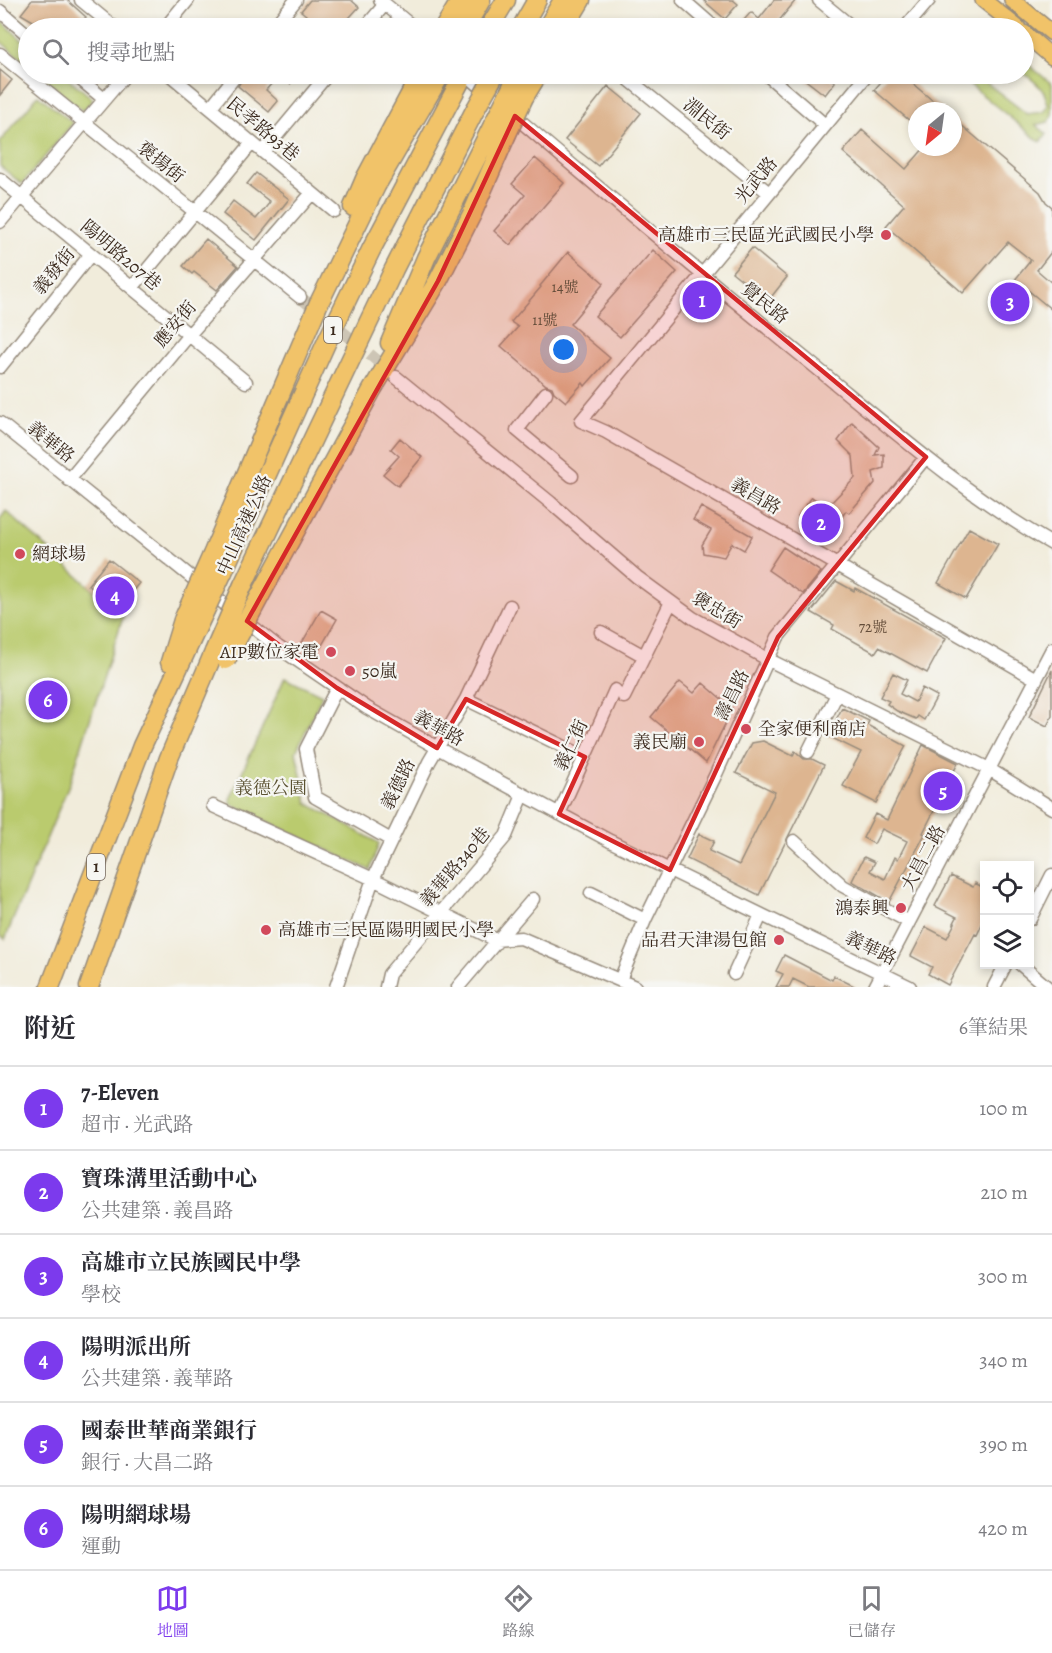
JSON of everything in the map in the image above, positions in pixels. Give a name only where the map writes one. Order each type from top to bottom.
[{"type":"highway","points":[[450,18],[461,0]]},
{"type":"highway","points":[[471,18],[481,0]]},
{"type":"highway","points":[[495,18],[506,0]]},
{"type":"highway","points":[[527,18],[537,0]]},
{"type":"highway","points":[[553,18],[563,0]]},
{"type":"highway","points":[[570,18],[581,0]]},
{"type":"highway","points":[[189,626],[212,555],[318,305],[429,84]]},
{"type":"highway","name":"中山高速公路","points":[[189,626],[223,572],[366,260],[459,84]]},
{"type":"highway","name":"中山高速公路","points":[[89,987],[169,758],[220,656],[243,585],[394,269],[489,84]]},
{"type":"highway","points":[[220,656],[260,596],[372,390],[438,281],[472,214],[500,130],[519,86]]},
{"type":"highway","name":"1","points":[[50,987],[189,626]]},
{"type":"main road","points":[[983,0],[1006,18]]},
{"type":"main road","points":[[1012,0],[1034,18]]},
{"type":"main road","points":[[1034,18],[1052,33]]},
{"type":"main road","points":[[1034,42],[1052,57]]},
{"type":"street","points":[[81,0],[103,18]]},
{"type":"street","points":[[173,18],[188,0]]},
{"type":"street","points":[[281,18],[296,0]]},
{"type":"street","points":[[683,0],[704,18]]},
{"type":"street","points":[[819,0],[841,18]]},
{"type":"street","points":[[914,18],[929,0]]},
{"type":"street","points":[[372,18],[382,2],[402,18]]},
{"type":"street","points":[[0,12],[18,27]]},
{"type":"street","name":"褒揚街","points":[[0,54],[18,69]]},
{"type":"street","name":"褒揚街","points":[[37,84],[300,297]]},
{"type":"street","points":[[86,84],[104,99]]},
{"type":"street","points":[[0,222],[117,84]]},
{"type":"street","name":"民孝路93巷","points":[[181,84],[334,211]]},
{"type":"street","points":[[210,108],[229,84]]},
{"type":"street","points":[[263,152],[320,84]]},
{"type":"street","name":"覺民路","points":[[477,84],[702,274],[926,457],[1015,523],[1052,544]]},
{"type":"street","name":"淵民街","points":[[634,84],[769,193]]},
{"type":"street","points":[[778,84],[825,125]]},
{"type":"street","name":"光武路","points":[[581,421],[860,84]]},
{"type":"street","points":[[132,288],[252,143]]},
{"type":"street","name":"陽明路207巷","points":[[0,179],[246,382]]},
{"type":"street","name":"應安街","points":[[69,480],[189,335],[312,193]]},
{"type":"street","name":"義發街","points":[[0,367],[91,254]]},
{"type":"street","name":"褒忠街","points":[[400,380],[551,503],[637,577],[693,618],[769,660],[989,769],[1052,808]]},
{"type":"street","points":[[546,393],[517,430],[572,476]]},
{"type":"street","name":"義昌路","points":[[581,421],[606,432],[1036,679]]},
{"type":"street","name":"義華路","points":[[0,423],[278,647],[367,708],[610,841],[910,987]]},
{"type":"street","name":"壽昌路","points":[[613,981],[670,870],[778,637],[926,457]]},
{"type":"street","name":"義仁街","points":[[559,814],[585,757],[619,694],[644,656],[671,602]]},
{"type":"street","name":"義德路","points":[[336,987],[373,879],[437,748],[466,699],[510,606]]},
{"type":"street","points":[[601,632],[644,656]]},
{"type":"street","name":"大昌二路","points":[[875,987],[1052,649]]},
{"type":"street","points":[[337,688],[306,749],[315,797],[391,840]]},
{"type":"street","points":[[807,752],[837,694]]},
{"type":"street","points":[[466,699],[585,757]]},
{"type":"street","name":"義華路340巷","points":[[386,987],[389,974],[506,836],[523,795]]},
{"type":"street","points":[[213,806],[373,879],[496,940],[521,938],[613,981],[635,987]]},
{"type":"street","points":[[794,841],[843,886],[909,922]]},
{"type":"street","points":[[1031,915],[1052,875]]},
{"type":"street","points":[[591,893],[645,920]]},
{"type":"street","points":[[458,987],[533,899]]},
{"type":"street","points":[[734,974],[761,915]]},
{"type":"street","points":[[994,987],[1003,969]]},
{"type":"street","points":[[1026,969],[1047,987]]},
{"type":"highlighted area","points":[[515,116],[926,457],[778,637],[670,870],[559,814],[585,757],[466,699],[437,748],[337,688],[247,621],[438,281]]},
{"type":"green space","points":[[0,20],[18,36],[18,56],[0,41]]},
{"type":"green space","points":[[1034,69],[1052,84],[1052,117],[1048,122],[1036,125],[1047,134],[1040,142],[969,84],[988,84],[1027,114],[1044,112],[1048,106],[1040,87],[1034,82]]},
{"type":"green space","points":[[50,84],[75,84],[93,99],[83,111]]},
{"type":"green space","points":[[38,95],[73,123],[22,184],[0,166],[0,142]]},
{"type":"green space","points":[[6,511],[123,617],[70,782],[5,939],[0,935],[0,519]]},
{"type":"green space","name":"義德公園","points":[[285,677],[322,695],[296,752],[307,803],[379,843],[370,870],[232,805],[230,799]]},
{"type":"building","points":[[32,0],[67,0],[86,17],[28,18],[21,14]]},
{"type":"building","points":[[310,0],[351,0],[359,7],[349,18],[303,18],[306,15],[301,11]]},
{"type":"building","points":[[703,0],[733,0],[738,4],[724,18]]},
{"type":"building","points":[[774,0],[796,0],[781,18],[760,18]]},
{"type":"building","points":[[751,12],[758,18],[746,18]]},
{"type":"building","points":[[0,70],[12,80],[0,95]]},
{"type":"building","points":[[239,84],[271,84],[266,90],[278,101],[269,112],[238,86]]},
{"type":"building","points":[[811,84],[833,84],[825,95]]},
{"type":"building","points":[[879,84],[913,84],[934,102],[908,102],[908,119],[874,90]]},
{"type":"building","points":[[608,86],[641,113],[598,166],[565,140]]},
{"type":"building","points":[[962,126],[1040,192],[1052,207],[1052,251],[1037,270],[1052,283],[1052,310],[1029,291],[1011,313],[997,302],[1031,260],[1008,242],[963,293],[886,226],[904,205],[843,152],[862,130],[906,169],[917,156],[962,156]]},
{"type":"building","points":[[535,158],[564,183],[510,245],[494,231],[525,195],[512,184]]},
{"type":"building","points":[[256,173],[289,199],[256,240],[223,214],[233,201],[256,219],[263,211],[270,202],[247,184]]},
{"type":"building","points":[[206,239],[238,266],[217,290],[183,266]]},
{"type":"building","points":[[752,248],[787,277],[768,301],[732,272]]},
{"type":"building","points":[[653,250],[677,272],[620,337],[595,316]]},
{"type":"building","points":[[568,252],[604,283],[570,324],[610,358],[585,386],[583,383],[566,402],[554,392],[552,387],[546,385],[501,346],[518,327],[511,322]]},
{"type":"building","points":[[852,422],[879,447],[875,455],[884,454],[884,468],[873,472],[875,483],[849,513],[846,511],[826,537],[798,516],[812,497],[826,508],[855,478],[853,456],[838,441]]},
{"type":"building","points":[[400,438],[422,457],[398,486],[383,474],[399,456],[391,449]]},
{"type":"building","points":[[701,507],[752,536],[744,550],[732,543],[724,557],[703,553],[702,545],[711,530],[693,520]]},
{"type":"building","points":[[969,528],[998,544],[966,599],[938,583]]},
{"type":"building","points":[[783,547],[821,572],[803,594],[768,570]]},
{"type":"building","points":[[109,559],[139,583],[118,609],[88,585]]},
{"type":"building","points":[[836,581],[854,591],[855,588],[946,638],[927,673],[879,647],[875,653],[832,629],[834,625],[811,612]]},
{"type":"building","points":[[321,610],[337,619],[318,652],[302,643]]},
{"type":"building","points":[[1052,670],[1052,716],[1047,726],[1029,717]]},
{"type":"building","points":[[893,673],[907,680],[900,694],[915,702],[922,688],[937,696],[924,720],[918,716],[916,719],[897,711],[887,704],[889,701],[880,697]]},
{"type":"building","name":"義民廟","points":[[680,682],[694,693],[703,683],[732,708],[723,718],[727,720],[706,763],[651,717]]},
{"type":"building","points":[[842,708],[869,721],[867,725],[906,746],[876,803],[843,786],[861,752],[828,736]]},
{"type":"building","points":[[763,741],[793,756],[795,751],[804,759],[812,759],[824,765],[759,895],[687,859],[699,834],[714,841],[709,851],[739,865],[775,792],[736,773],[752,743]]},
{"type":"building","points":[[923,745],[958,763],[923,833],[925,834],[889,902],[852,881],[864,857],[875,862],[870,871],[885,879],[895,857],[898,859],[907,841],[882,829],[874,844],[863,838],[875,814],[887,820]]},
{"type":"building","points":[[951,876],[973,887],[975,883],[980,886],[980,929],[948,985],[928,974],[932,967],[911,956],[926,927],[947,938],[955,923],[957,917],[935,906]]},
{"type":"building","points":[[784,955],[832,980],[834,976],[856,987],[809,987],[793,979],[789,987],[776,987],[783,974],[776,971]]},
{"type":"tunnel","points":[[300,297],[391,372]]},
{"type":"place","name":"高雄市三民區光武國民小學","points":[[886,235]]},
{"type":"place","name":"7-Eleven","points":[[702,300]]},
{"type":"place","name":"高雄市立民族國民中學","points":[[1010,302]]},
{"type":"place","name":"寶珠溝里活動中心","points":[[821,523]]},
{"type":"place","name":"網球場","points":[[20,554]]},
{"type":"place","name":"陽明派出所","points":[[115,596]]},
{"type":"place","name":"AIP數位家電","points":[[331,652]]},
{"type":"place","name":"50嵐","points":[[350,671]]},
{"type":"place","name":"陽明網球場","points":[[48,700]]},
{"type":"place","name":"全家便利商店","points":[[746,729]]},
{"type":"place","name":"義民廟","points":[[699,742]]},
{"type":"place","name":"國泰世華商業銀行","points":[[943,791]]},
{"type":"place","name":"鴻泰興","points":[[901,908]]},
{"type":"place","name":"高雄市三民區陽明國民小學","points":[[266,930]]},
{"type":"place","name":"品君天津湯包館","points":[[779,940]]}]
